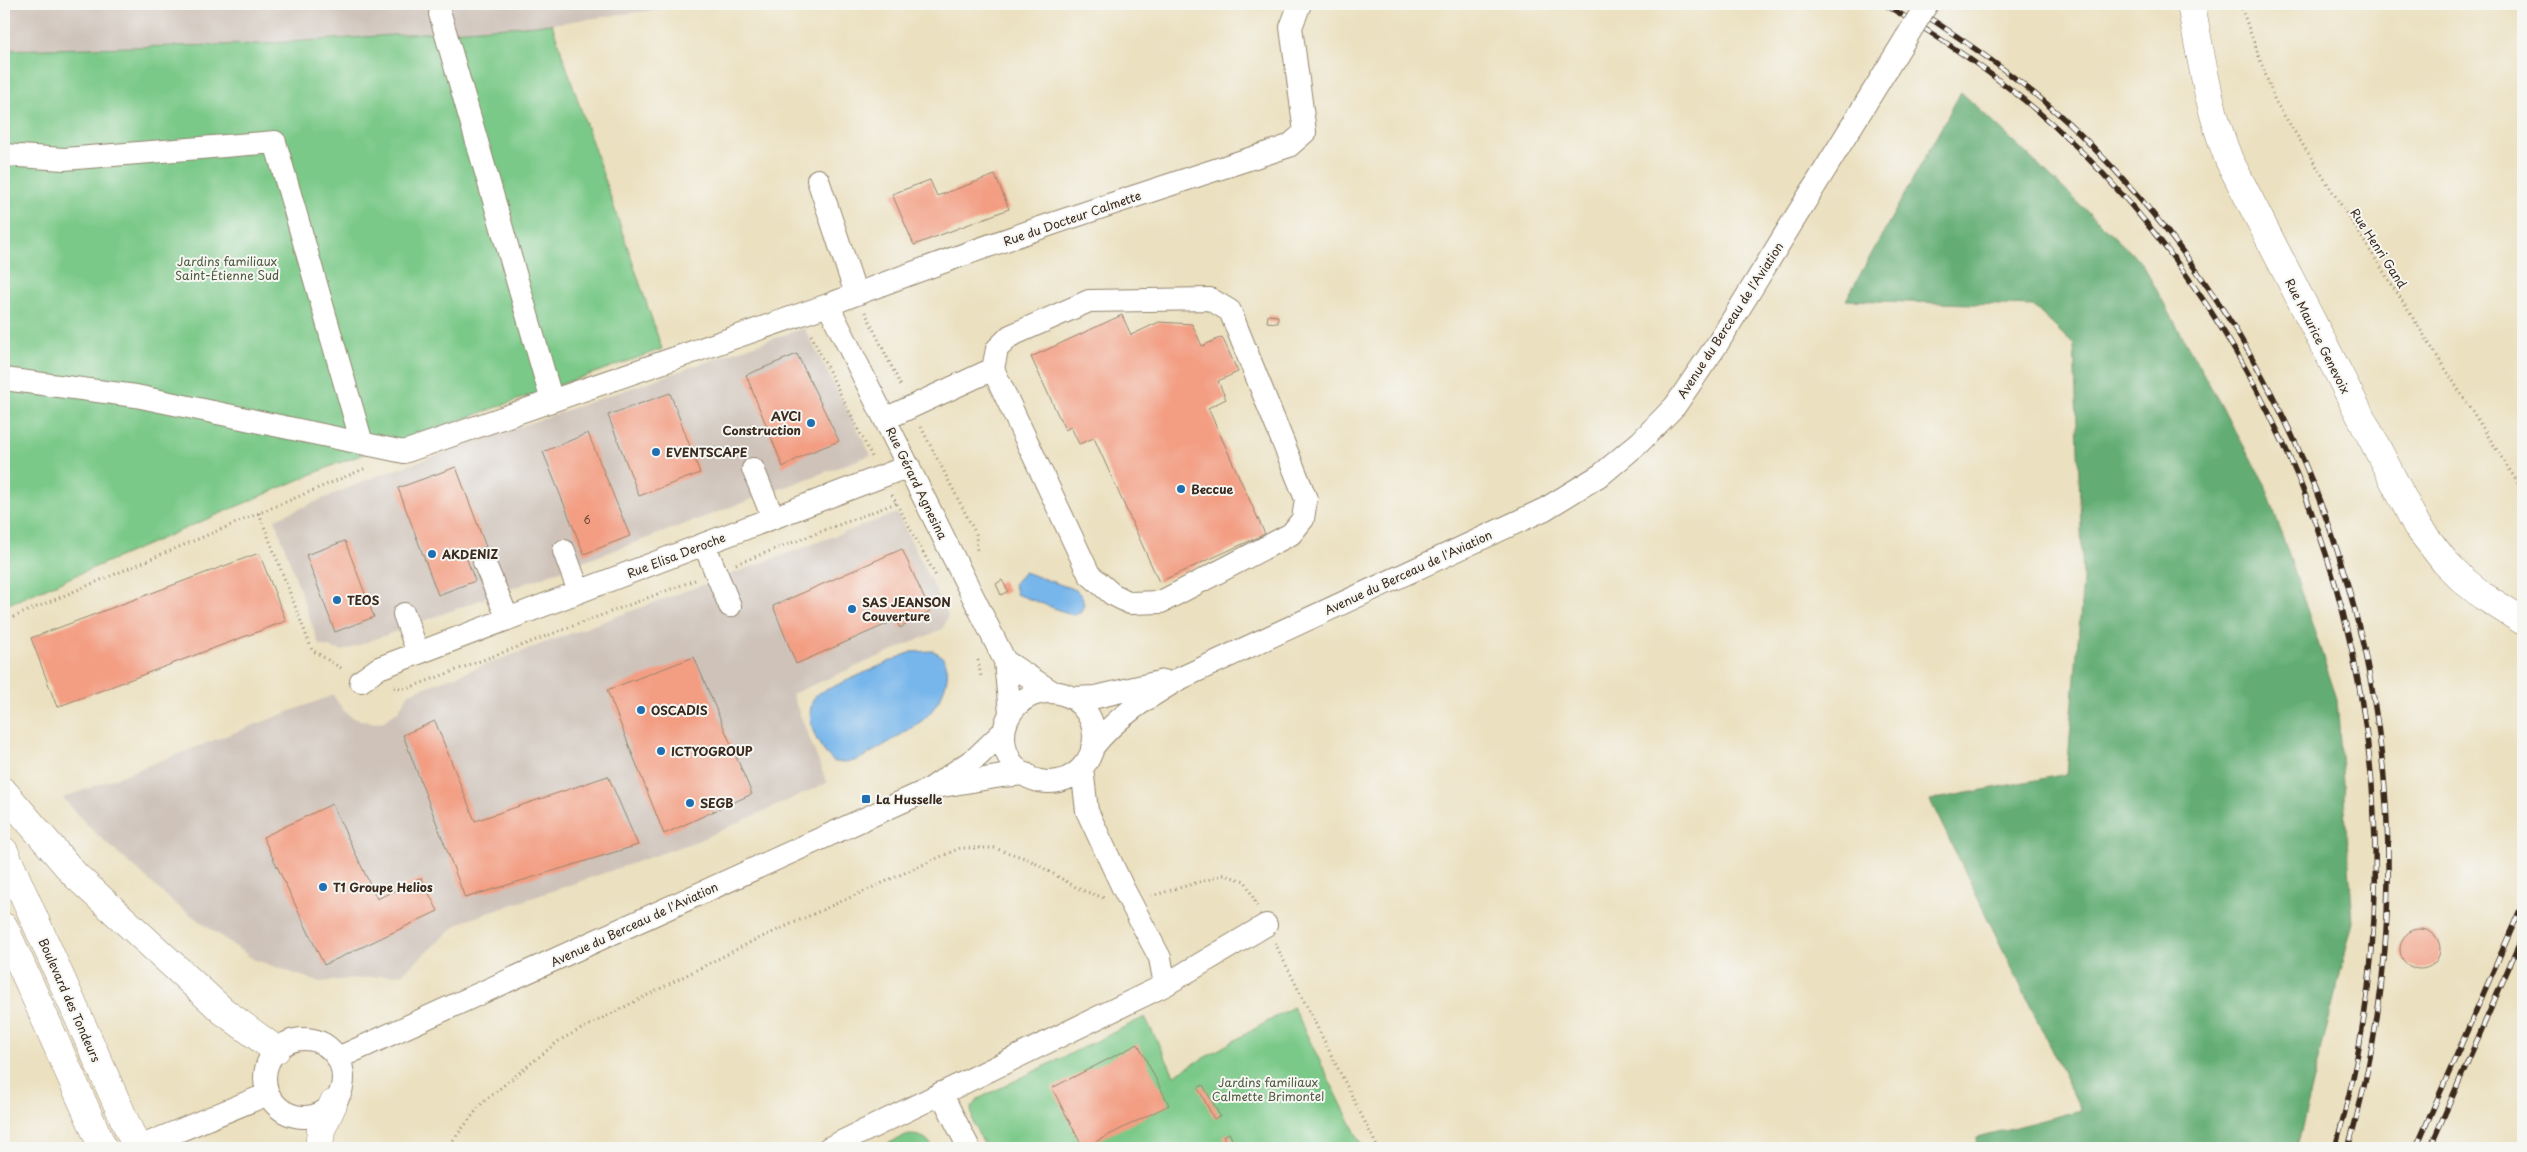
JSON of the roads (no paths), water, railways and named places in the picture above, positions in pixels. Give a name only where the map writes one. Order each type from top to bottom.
[{"type":"main road","name":"Rue Maurice Genevoix","points":[[2191,4],[2207,90],[2218,131],[2229,160],[2417,526],[2444,562],[2484,596],[2523,620]]},
{"type":"main road","points":[[4,792],[75,875],[223,1011],[276,1050]]},
{"type":"main road","name":"Boulevard des Tondeurs","points":[[4,851],[137,1148]]},
{"type":"main road","points":[[4,927],[103,1148]]},
{"type":"main road","points":[[319,1148],[321,1130],[333,1104]]},
{"type":"street","name":"Rue du Docteur Calmette","points":[[4,379],[136,396],[404,452],[828,305],[1074,216],[1289,146],[1305,132],[1291,27],[1300,4]]},
{"type":"street","name":"Avenue du Berceau de l'Aviation","points":[[1087,758],[1109,727],[1143,701],[1179,678],[1545,509],[1602,474],[1640,442],[1675,406],[1718,343],[1927,4]]},
{"type":"street","points":[[440,14],[552,401]]},
{"type":"street","points":[[4,155],[64,159],[275,142],[362,443]]},
{"type":"street","points":[[818,180],[856,294]]},
{"type":"street","points":[[1210,299],[1230,311],[1306,499],[1303,519],[1291,534],[1161,602],[1130,603],[1112,594],[1090,574],[993,369],[997,349],[1010,336],[1088,301],[1210,299]]},
{"type":"street","name":"Rue Gérard Agnesina","points":[[828,305],[1005,661],[1007,722]]},
{"type":"street","points":[[885,419],[993,369]]},
{"type":"street","name":"Rue Elisa Deroche","points":[[361,681],[379,668],[908,466]]},
{"type":"street","points":[[753,469],[772,518]]},
{"type":"street","points":[[704,544],[730,606]]},
{"type":"street","points":[[564,551],[579,592]]},
{"type":"street","points":[[484,562],[508,619]]},
{"type":"street","points":[[404,614],[418,653]]},
{"type":"street","points":[[1005,661],[1080,704],[1090,716],[1093,726],[1087,758],[1087,811],[1123,888],[1160,958],[1165,985]]},
{"type":"street","name":"Avenue du Berceau de l'Aviation","points":[[1061,694],[1096,697],[1179,678]]},
{"type":"street","points":[[1061,694],[1024,698],[1007,722],[1007,754],[1016,768],[1033,779],[1048,782],[1062,782],[1073,776],[1087,758]]},
{"type":"street","name":"Avenue du Berceau de l'Aviation","points":[[338,1058],[930,788],[977,757],[1007,722]]},
{"type":"street","name":"Avenue du Berceau de l'Aviation","points":[[930,788],[1026,774]]},
{"type":"street","points":[[1048,782],[1087,811]]},
{"type":"street","points":[[829,1148],[1165,985],[1266,925]]},
{"type":"street","points":[[309,1039],[330,1048],[338,1058],[343,1072],[342,1086],[333,1104],[321,1113],[298,1117],[276,1106],[268,1094],[265,1071],[268,1061],[276,1050],[292,1040],[309,1039]]},
{"type":"street","points":[[941,1092],[969,1148]]},
{"type":"street","points":[[137,1148],[268,1094]]},
{"type":"water","points":[[1024,572],[1076,590],[1082,596],[1084,605],[1080,613],[1073,615],[1016,594],[1014,583]]},
{"type":"water","points":[[933,651],[942,656],[946,664],[946,684],[937,704],[924,719],[868,755],[854,761],[835,762],[828,756],[817,739],[811,720],[812,702],[817,694],[911,652]]},
{"type":"railway","points":[[1884,4],[1960,52],[2032,106],[2076,146],[2167,249],[2242,362],[2301,484],[2343,612],[2368,744],[2375,879],[2364,1014],[2335,1148]]},
{"type":"railway","points":[[1908,4],[2000,67],[2045,102],[2086,140],[2177,243],[2252,357],[2311,480],[2354,608],[2380,742],[2388,877],[2378,1013],[2348,1148]]},
{"type":"railway","points":[[2416,1148],[2523,903]]},
{"type":"railway","points":[[2430,1148],[2523,935]]},
{"type":"place","name":"AVCI Construction","points":[[811,423]]},
{"type":"place","name":"EVENTSCAPE","points":[[656,452]]},
{"type":"place","name":"Beccue","points":[[1181,489]]},
{"type":"place","name":"AKDENIZ","points":[[432,554]]},
{"type":"place","name":"TEOS","points":[[337,600]]},
{"type":"place","name":"SAS JEANSON Couverture","points":[[852,609]]},
{"type":"place","name":"OSCADIS","points":[[641,710]]},
{"type":"place","name":"ICTYOGROUP","points":[[661,751]]},
{"type":"place","name":"La Husselle","points":[[866,799]]},
{"type":"place","name":"SEGB","points":[[690,803]]},
{"type":"place","name":"T1 Groupe Helios","points":[[323,887]]},
{"type":"park label","name":"Jardins familiaux Saint-Étienne Sud","points":[[227,268]]},
{"type":"park label","name":"Jardins familiaux Calmette Brimontel","points":[[1268,1089]]}]
